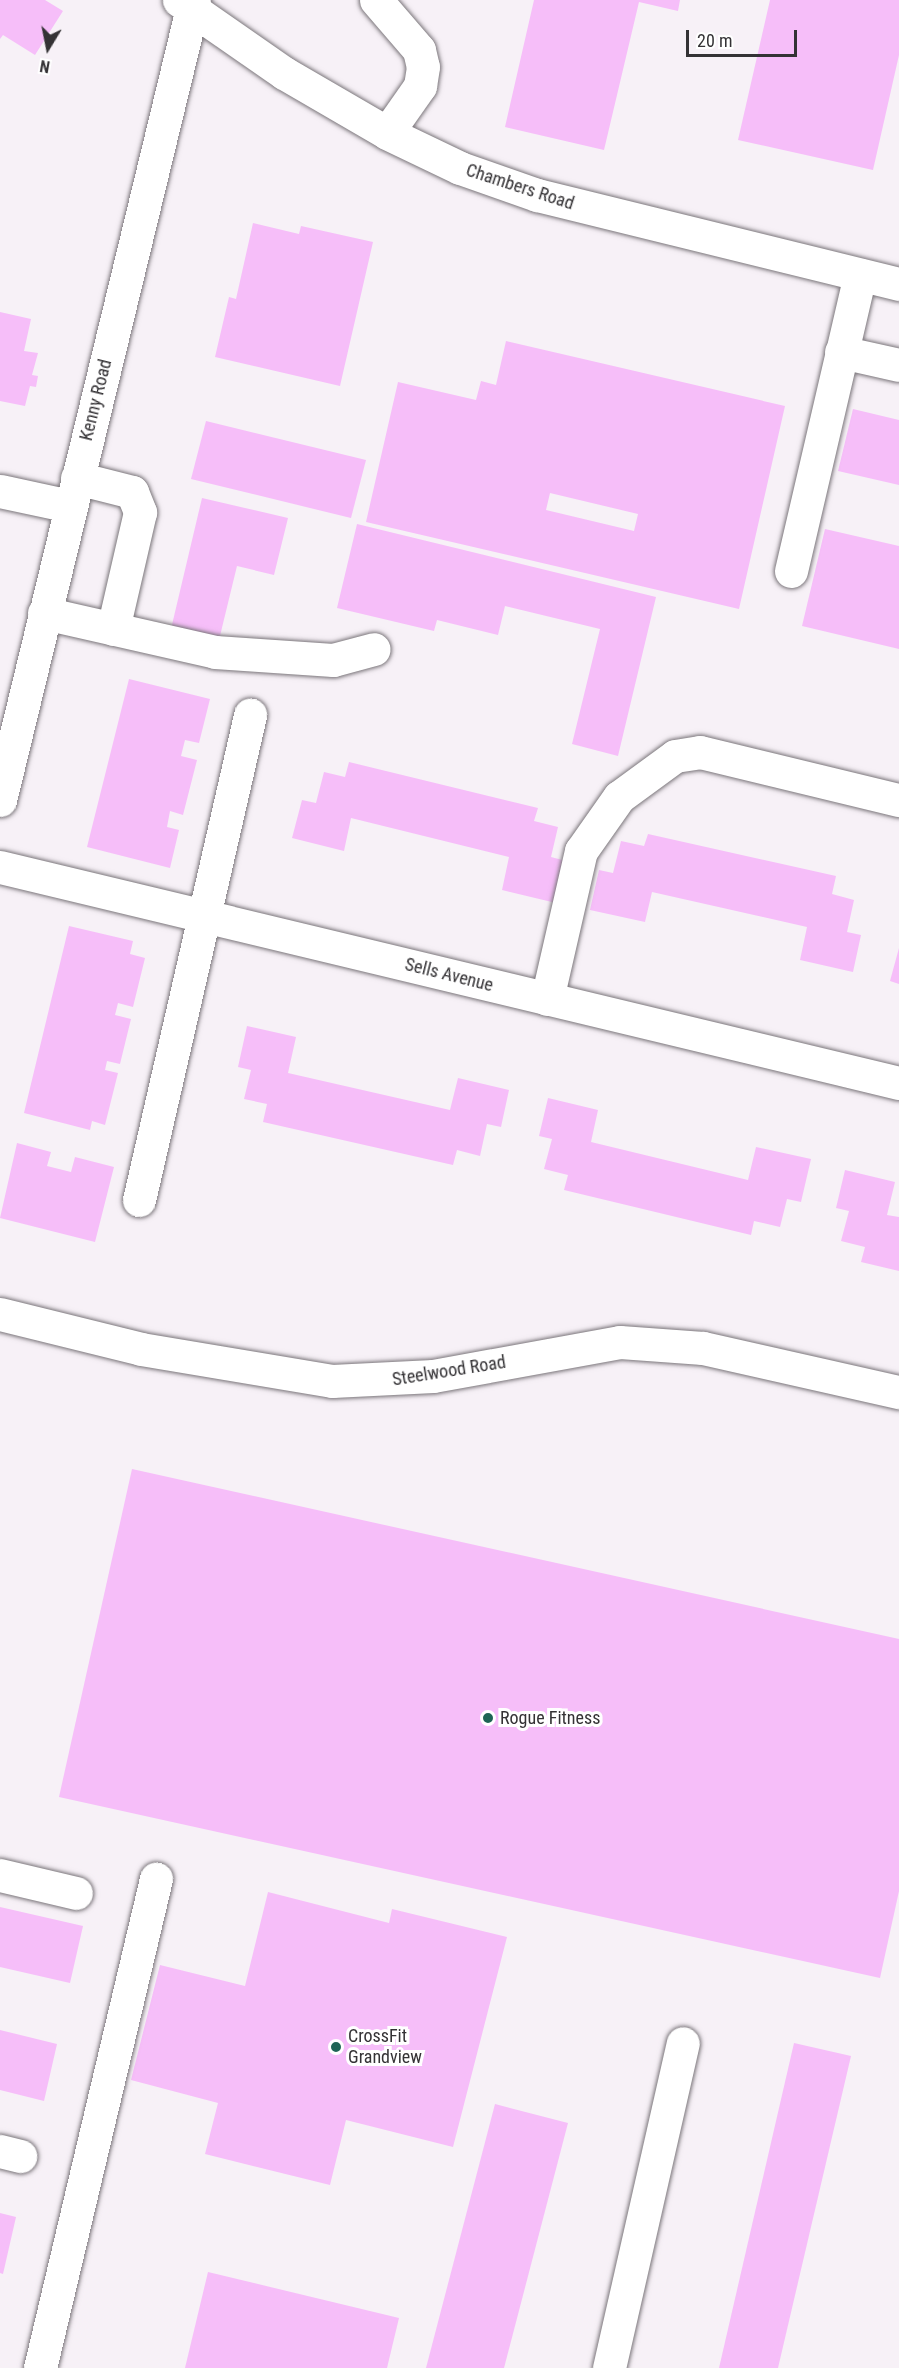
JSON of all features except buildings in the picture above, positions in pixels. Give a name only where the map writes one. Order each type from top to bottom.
[{"type":"street","points":[[376,0],[419,50],[423,67],[420,86],[387,133]]},
{"type":"street","name":"Chambers Road","points":[[188,3],[284,74],[387,133],[460,168],[537,195],[899,284]]},
{"type":"street","name":"Kenny Road","points":[[0,800],[188,3]]},
{"type":"street","points":[[791,571],[860,275]]},
{"type":"street","points":[[841,352],[899,365]]},
{"type":"street","points":[[0,491],[132,492],[140,512],[113,628]]},
{"type":"street","points":[[44,613],[215,652],[333,660],[374,649]]},
{"type":"street","points":[[139,1200],[250,715]]},
{"type":"street","points":[[547,999],[581,851],[619,797],[675,756],[700,752],[899,800]]},
{"type":"street","name":"Sells Avenue","points":[[0,867],[899,1083]]},
{"type":"street","name":"Steelwood Road","points":[[0,1314],[141,1349],[332,1382],[433,1376],[620,1342],[703,1348],[899,1392]]},
{"type":"street","points":[[0,1875],[76,1893]]},
{"type":"street","points":[[40,2368],[156,1879]]},
{"type":"street","points":[[609,2368],[683,2043]]},
{"type":"place","name":"Rogue Fitness","points":[[488,1718]]},
{"type":"place","name":"CrossFit Grandview","points":[[336,2047]]}]
